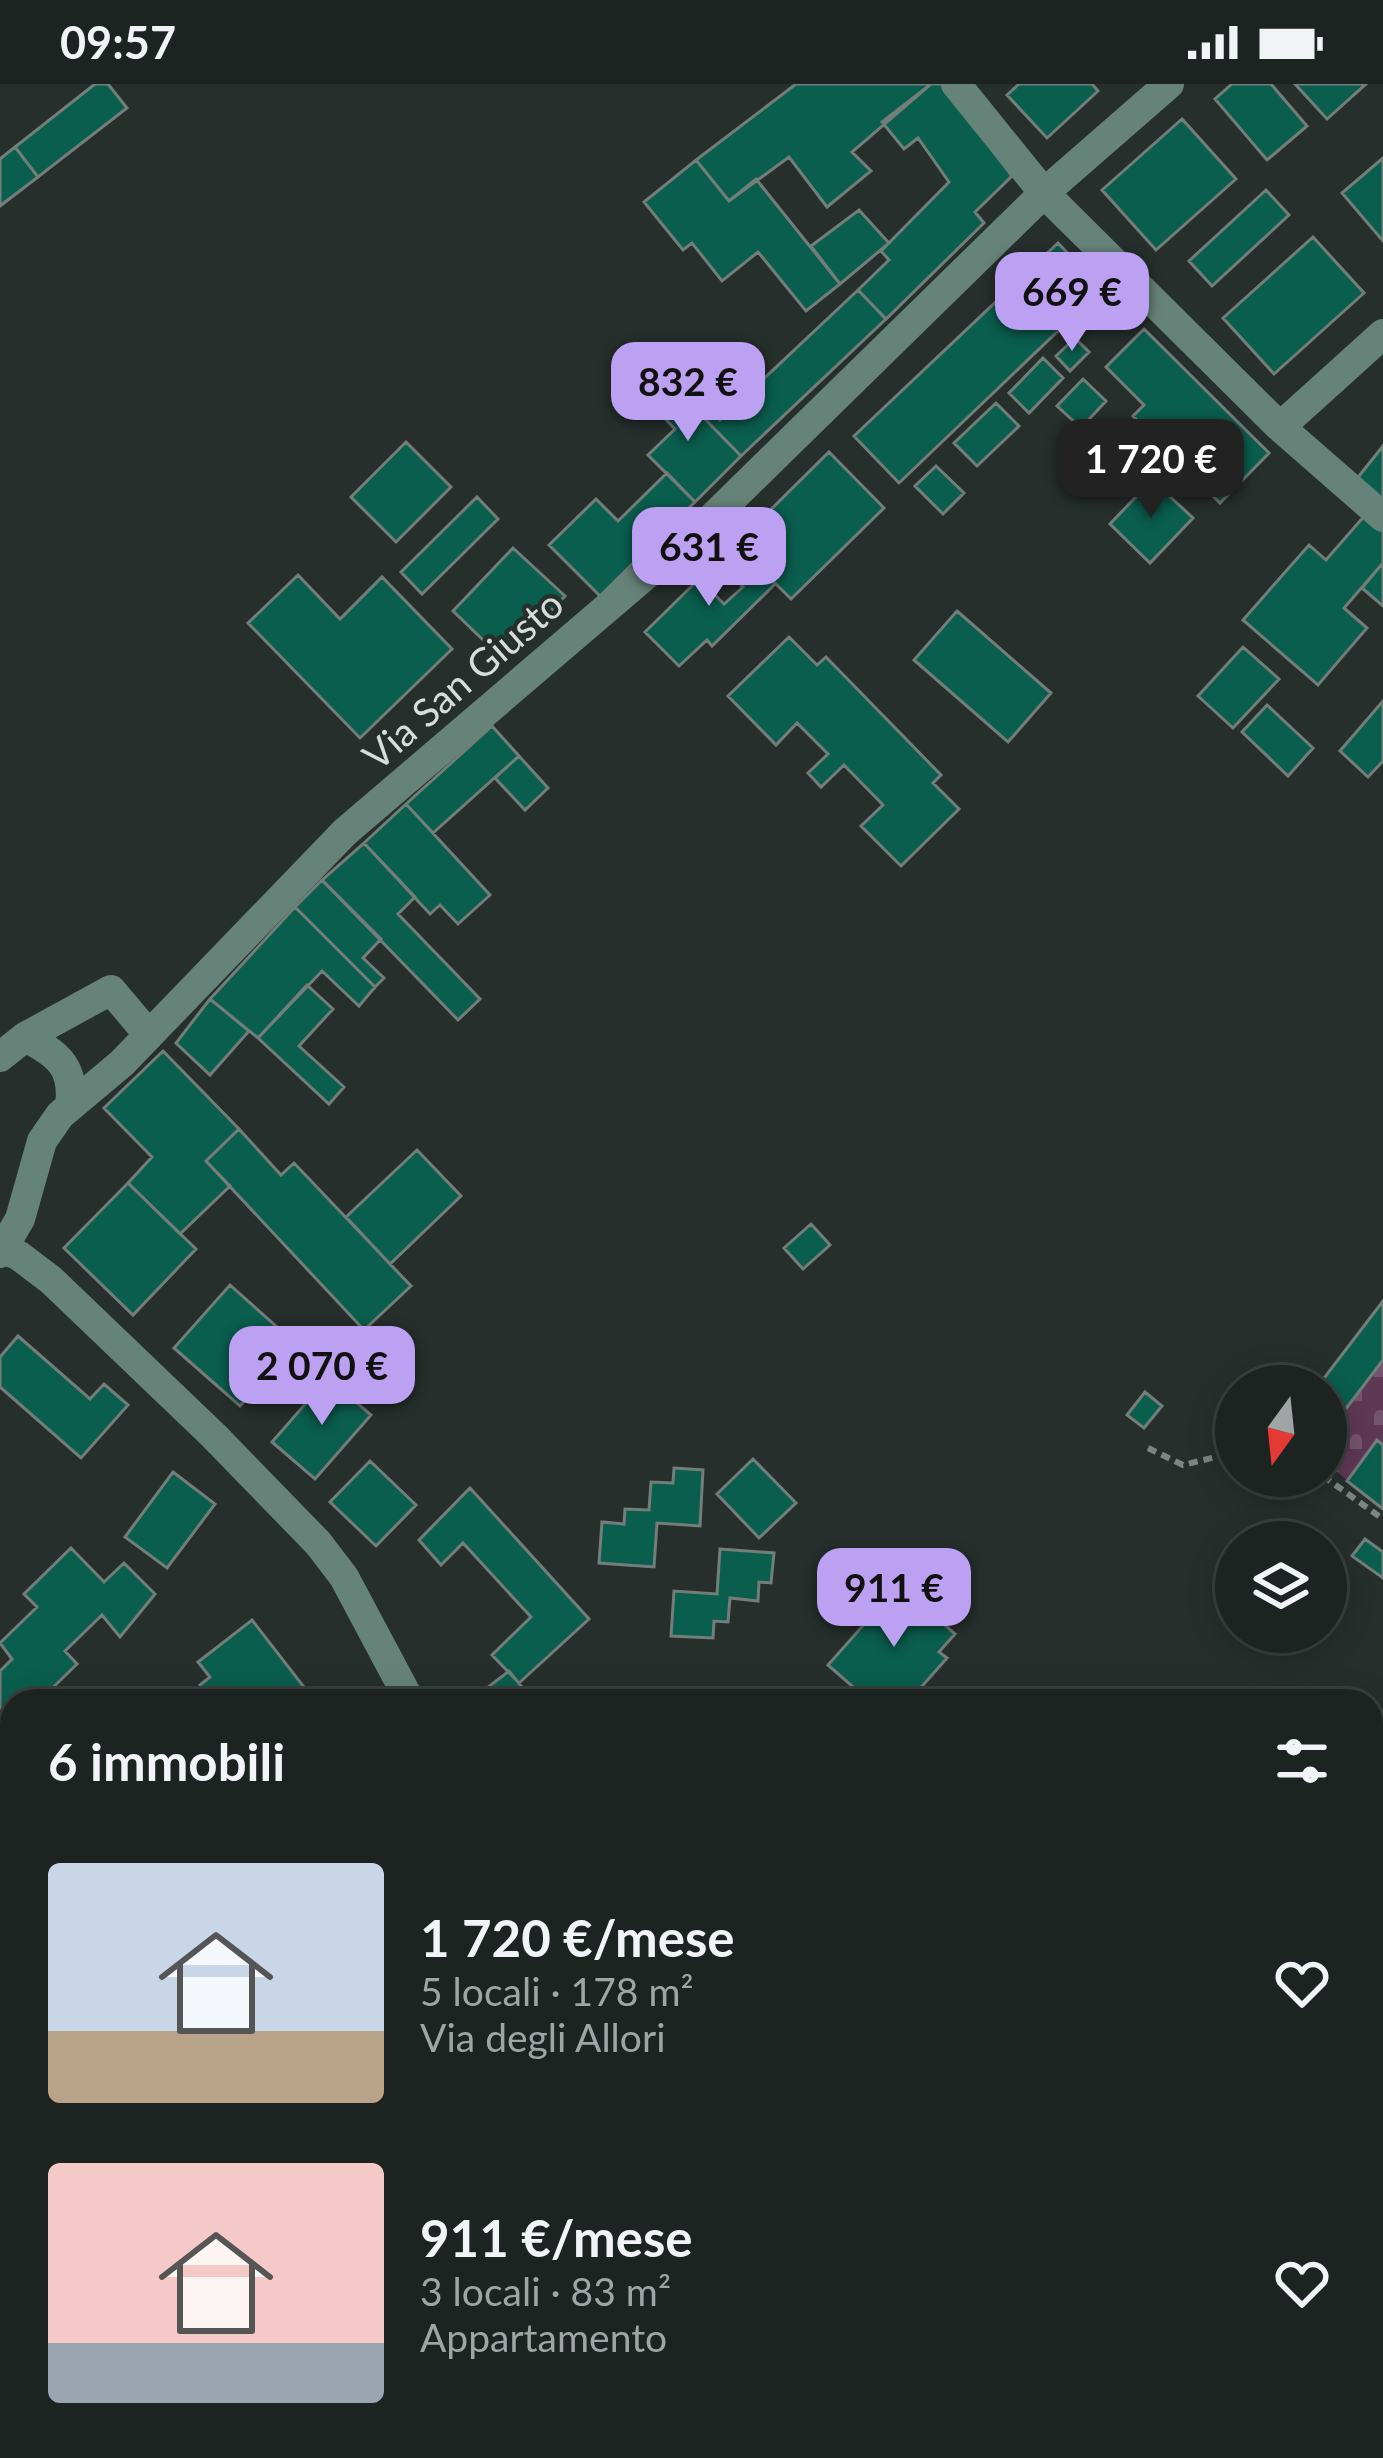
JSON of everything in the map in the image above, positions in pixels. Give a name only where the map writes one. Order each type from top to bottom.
[{"type":"street","points":[[956,84],[1044,193],[1280,427],[1383,517]]},
{"type":"street","name":"Via San Giusto","points":[[404,1689],[344,1577],[318,1543],[63,1291],[43,1273],[1,1250],[20,1219],[42,1141],[70,1106],[149,1035],[345,832],[711,519],[1044,193],[1169,84]]},
{"type":"street","points":[[1280,427],[1383,334]]},
{"type":"street","points":[[0,1057],[26,1037],[111,990],[149,1035]]},
{"type":"street","points":[[26,1037],[66,1066],[71,1079],[70,1106]]},
{"type":"path","points":[[1148,1448],[1184,1465],[1215,1457]]},
{"type":"path","points":[[1347,1493],[1383,1519]]},
{"type":"green space","points":[[1383,1300],[1383,1509],[1347,1480],[1347,1365],[1334,1365]]},
{"type":"building","points":[[95,84],[108,84],[127,108],[38,177],[15,147]]},
{"type":"building","points":[[796,84],[931,84],[852,152],[871,171],[827,207],[789,157],[729,201],[696,160]]},
{"type":"building","points":[[931,84],[942,84],[1012,176],[975,212],[984,223],[886,319],[858,290],[889,260],[881,251],[949,182],[918,138],[904,149],[882,122]]},
{"type":"building","points":[[1019,84],[1092,84],[1098,91],[1047,138],[1007,95]]},
{"type":"building","points":[[1232,84],[1271,84],[1307,126],[1267,160],[1215,99]]},
{"type":"building","points":[[1295,84],[1366,84],[1327,119]]},
{"type":"building","points":[[1182,119],[1236,179],[1156,250],[1102,190]]},
{"type":"building","points":[[15,147],[38,177],[0,206],[0,159]]},
{"type":"building","points":[[1383,158],[1383,241],[1342,193]]},
{"type":"building","points":[[696,160],[729,201],[756,179],[840,284],[806,311],[758,252],[722,281],[692,243],[683,250],[644,202]]},
{"type":"building","points":[[1266,190],[1289,215],[1212,286],[1189,261]]},
{"type":"building","points":[[859,210],[889,243],[840,284],[811,246]]},
{"type":"building","points":[[1313,237],[1364,293],[1274,374],[1223,318]]},
{"type":"building","points":[[1058,243],[1102,289],[899,483],[854,436]]},
{"type":"building","points":[[858,290],[886,319],[741,456],[702,416],[709,409],[720,420]]},
{"type":"building","points":[[1144,329],[1269,453],[1220,503],[1133,416],[1144,405],[1106,367]]},
{"type":"building","points":[[1075,338],[1089,352],[1070,371],[1056,356]]},
{"type":"building","points":[[1043,358],[1063,378],[1029,413],[1009,393]]},
{"type":"building","points":[[647,373],[684,412],[691,405],[741,456],[695,502],[648,455],[675,429],[633,386]]},
{"type":"building","points":[[1083,379],[1106,401],[1081,428],[1057,406]]},
{"type":"building","points":[[996,403],[1019,426],[977,466],[954,443]]},
{"type":"building","points":[[1117,430],[1151,462],[1131,484],[1096,452]]},
{"type":"building","points":[[406,442],[451,487],[396,542],[351,497]]},
{"type":"building","points":[[1383,446],[1383,502],[1355,481]]},
{"type":"building","points":[[829,452],[884,508],[791,599],[736,544]]},
{"type":"building","points":[[936,466],[964,493],[943,514],[915,486]]},
{"type":"building","points":[[667,473],[695,502],[600,596],[549,545],[596,499],[618,521]]},
{"type":"building","points":[[1152,480],[1193,518],[1150,563],[1110,524]]},
{"type":"building","points":[[477,497],[498,519],[422,594],[401,572]]},
{"type":"building","points":[[1366,514],[1383,528],[1383,563],[1344,608],[1367,628],[1318,685],[1243,620],[1309,545],[1326,560]]},
{"type":"building","points":[[736,544],[775,584],[712,646],[707,640],[679,666],[645,632],[699,579],[724,604],[743,587],[718,562]]},
{"type":"building","points":[[513,548],[565,596],[504,660],[453,611]]},
{"type":"building","points":[[1383,563],[1383,606],[1362,588]]},
{"type":"building","points":[[298,575],[340,619],[382,577],[452,649],[360,738],[248,623]]},
{"type":"building","points":[[957,611],[1051,693],[1008,742],[914,660]]},
{"type":"building","points":[[789,637],[817,665],[826,657],[941,775],[933,783],[959,809],[901,866],[861,826],[883,805],[844,765],[821,787],[808,773],[828,754],[797,723],[776,745],[728,696]]},
{"type":"building","points":[[1243,647],[1279,679],[1233,728],[1198,696]]},
{"type":"building","points":[[1383,701],[1383,761],[1368,777],[1340,751]]},
{"type":"building","points":[[1267,705],[1313,748],[1288,776],[1242,732]]},
{"type":"building","points":[[492,726],[519,756],[433,833],[406,804]]},
{"type":"building","points":[[519,756],[548,788],[525,810],[495,778]]},
{"type":"building","points":[[406,804],[490,895],[458,924],[440,905],[430,914],[364,843]]},
{"type":"building","points":[[364,843],[415,897],[398,914],[480,999],[458,1020],[322,880]]},
{"type":"building","points":[[322,880],[381,939],[363,958],[384,978],[375,987],[295,907]]},
{"type":"building","points":[[295,907],[375,987],[359,1006],[322,971],[258,1038],[210,999]]},
{"type":"building","points":[[307,985],[333,1009],[299,1046],[344,1087],[329,1104],[258,1038]]},
{"type":"building","points":[[210,999],[249,1031],[210,1075],[176,1043]]},
{"type":"building","points":[[163,1051],[239,1129],[206,1161],[230,1186],[180,1234],[128,1183],[152,1157],[104,1108]]},
{"type":"building","points":[[239,1129],[281,1175],[294,1163],[411,1286],[364,1330],[206,1161]]},
{"type":"building","points":[[417,1150],[461,1196],[390,1264],[346,1217]]},
{"type":"building","points":[[128,1183],[196,1249],[133,1315],[64,1248]]},
{"type":"building","points":[[811,1224],[830,1245],[803,1269],[784,1248]]},
{"type":"building","points":[[230,1285],[304,1351],[273,1385],[265,1378],[240,1406],[174,1348]]},
{"type":"building","points":[[1383,1301],[1383,1360],[1347,1407],[1347,1365],[1334,1365]]},
{"type":"building","points":[[18,1336],[90,1399],[104,1384],[128,1405],[81,1458],[0,1387],[0,1357]]},
{"type":"building","points":[[328,1378],[371,1415],[315,1479],[272,1442]]},
{"type":"building","points":[[1145,1392],[1162,1406],[1144,1428],[1127,1415]]},
{"type":"building","points":[[1377,1440],[1383,1445],[1383,1509],[1347,1481]]},
{"type":"building","points":[[753,1459],[796,1503],[759,1538],[717,1494]]},
{"type":"building","points":[[370,1461],[416,1505],[376,1546],[330,1502]]},
{"type":"building","points":[[674,1468],[703,1470],[700,1526],[657,1523],[654,1567],[599,1563],[602,1522],[624,1524],[625,1509],[649,1510],[651,1482],[673,1483]]},
{"type":"building","points":[[173,1472],[215,1504],[167,1568],[125,1537]]},
{"type":"building","points":[[470,1488],[589,1619],[519,1683],[492,1655],[531,1617],[463,1543],[441,1565],[419,1540]]},
{"type":"building","points":[[1365,1539],[1383,1552],[1383,1578],[1352,1556]]},
{"type":"building","points":[[71,1548],[104,1582],[124,1563],[155,1594],[120,1637],[102,1615],[65,1651],[77,1664],[51,1689],[0,1689],[0,1671],[12,1659],[0,1643],[37,1607],[24,1594]]},
{"type":"building","points":[[720,1549],[774,1553],[771,1583],[759,1582],[758,1601],[730,1598],[728,1622],[714,1621],[713,1638],[671,1636],[674,1591],[717,1594]]},
{"type":"building","points":[[899,1585],[955,1634],[939,1652],[947,1658],[920,1689],[855,1689],[828,1665]]},
{"type":"building","points":[[252,1620],[305,1689],[203,1689],[200,1685],[210,1677],[198,1662]]},
{"type":"building","points":[[509,1671],[523,1689],[486,1689]]}]
